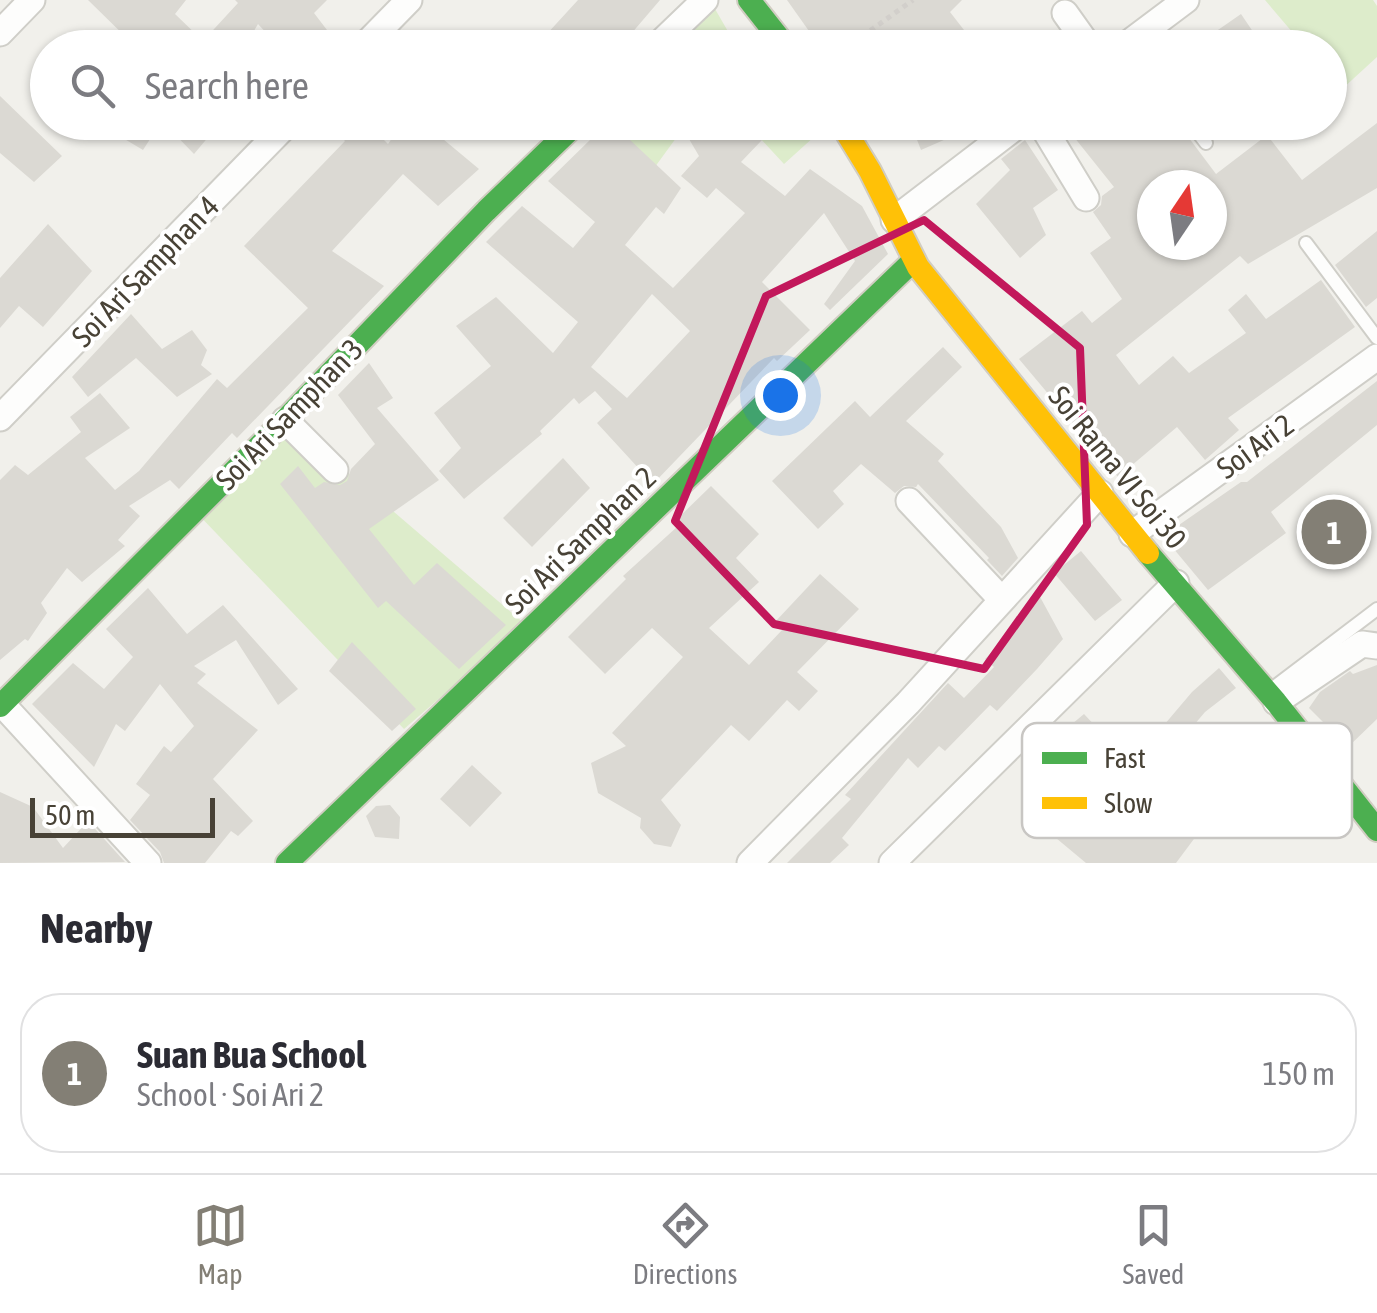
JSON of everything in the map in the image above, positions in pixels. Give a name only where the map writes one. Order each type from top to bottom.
[{"type":"street","points":[[0,33],[32,0]]},
{"type":"street","points":[[380,30],[409,0]]},
{"type":"street","points":[[674,30],[705,0]]},
{"type":"street","points":[[750,0],[773,30]]},
{"type":"street","points":[[1148,30],[1186,0]]},
{"type":"street","points":[[1065,13],[1077,30]]},
{"type":"street","name":"Soi Ari Samphan 4","points":[[0,418],[271,140]]},
{"type":"street","name":"Soi Ari Samphan 3","points":[[1,705],[559,140]]},
{"type":"street","name":"Soi Rama VI Soi 30","points":[[851,140],[914,260],[1132,534],[1292,723]]},
{"type":"street","points":[[894,220],[998,140]]},
{"type":"street","points":[[1051,140],[1086,198]]},
{"type":"street","name":"Soi Ari Samphan 2","points":[[287,863],[914,260]]},
{"type":"street","name":"Soi Ari 2","points":[[1132,534],[1377,358]]},
{"type":"street","points":[[286,420],[335,470]]},
{"type":"street","points":[[750,863],[908,704],[1100,493]]},
{"type":"street","points":[[909,501],[1002,600]]},
{"type":"street","points":[[1035,723],[1176,584]]},
{"type":"street","points":[[1272,698],[1362,644],[1377,646]]},
{"type":"street","points":[[1,705],[148,863]]},
{"type":"street","points":[[892,863],[1022,735]]},
{"type":"street","name":"Soi Rama VI Soi 30","points":[[1352,799],[1377,830]]},
{"type":"lane","points":[[1306,243],[1377,338]]},
{"type":"lane","points":[[1272,698],[1377,609]]},
{"type":"path","points":[[871,30],[913,0]]},
{"type":"highlighted area","points":[[924,220],[1080,348],[1087,525],[984,669],[774,624],[675,521],[766,296]]},
{"type":"green space","points":[[1265,0],[1373,0],[1377,6],[1377,57],[1347,84],[1347,30],[1291,30]]},
{"type":"green space","points":[[711,2],[727,30],[684,30]]},
{"type":"green space","points":[[597,140],[675,140],[644,182]]},
{"type":"green space","points":[[762,140],[811,140],[784,164]]},
{"type":"green space","points":[[297,429],[525,624],[404,729],[194,510]]},
{"type":"building","points":[[88,0],[186,0],[175,14],[192,30],[119,30]]},
{"type":"building","points":[[235,0],[327,0],[314,13],[327,30],[264,30],[258,24],[254,30],[213,30],[238,3]]},
{"type":"building","points":[[578,0],[660,0],[634,30],[550,30]]},
{"type":"building","points":[[787,0],[962,0],[950,12],[964,30],[808,30]]},
{"type":"building","points":[[1241,14],[1252,30],[1218,30]]},
{"type":"building","points":[[0,96],[30,125],[30,140],[45,140],[62,156],[34,182],[0,153]]},
{"type":"building","points":[[1377,123],[1377,188],[1248,264],[1240,256],[1116,355],[1139,385],[1173,356],[1189,373],[1246,333],[1228,310],[1246,294],[1266,319],[1321,280],[1355,327],[1228,418],[1239,430],[1205,460],[1177,427],[1118,477],[1019,359],[1082,311],[1092,323],[1122,299],[1090,253],[1111,238],[1093,212],[1101,205],[1102,196],[1114,187],[1076,140],[1190,140],[1213,170],[1137,170],[1137,260],[1227,260],[1227,170],[1221,170],[1260,140],[1271,140],[1302,180]]},
{"type":"building","points":[[126,140],[149,140],[143,150]]},
{"type":"building","points":[[180,140],[206,140],[194,154]]},
{"type":"building","points":[[384,140],[388,144],[391,140],[444,140],[479,169],[438,206],[403,174],[332,251],[384,286],[237,438],[232,433],[179,489],[170,480],[129,506],[140,516],[118,540],[125,546],[82,582],[67,568],[41,603],[47,613],[28,641],[25,639],[0,660],[0,480],[15,465],[28,475],[81,432],[70,417],[100,393],[130,428],[85,458],[115,490],[139,471],[217,379],[227,388],[308,308],[244,246],[345,141]]},
{"type":"building","points":[[590,140],[630,140],[681,188],[664,214],[656,207],[625,245],[673,288],[745,213],[716,188],[707,198],[681,176],[699,156],[690,140],[762,140],[741,162],[785,196],[810,169],[862,206],[888,254],[830,310],[824,304],[855,261],[824,213],[762,282],[810,330],[777,361],[774,358],[653,484],[597,423],[612,409],[595,391],[579,404],[574,398],[540,431],[542,434],[464,499],[439,471],[461,448],[434,413],[491,366],[456,326],[496,297],[553,353],[578,322],[486,242],[522,206],[573,248],[595,222],[548,181]],"holes":[[[652,294],[690,331],[627,398],[591,367]]]},
{"type":"building","points":[[917,140],[944,140],[921,150]]},
{"type":"building","points":[[1025,140],[1058,190],[1033,208],[1046,235],[1020,258],[976,204],[1010,170],[1001,159]]},
{"type":"building","points":[[48,224],[92,271],[43,327],[19,306],[0,328],[0,278]]},
{"type":"building","points":[[1377,231],[1377,298],[1366,307],[1335,265]]},
{"type":"building","points":[[131,314],[162,349],[192,330],[207,350],[201,365],[212,374],[177,397],[136,358],[88,397],[72,377]]},
{"type":"building","points":[[943,347],[962,367],[906,421],[944,454],[938,461],[1001,527],[1018,558],[1002,576],[918,484],[904,486],[895,493],[861,464],[833,491],[844,504],[818,529],[772,481],[855,401],[870,417]]},
{"type":"building","points":[[369,363],[393,398],[377,408],[439,480],[369,529],[414,585],[437,563],[506,625],[459,669],[386,601],[378,608],[280,484],[298,466],[315,488],[324,482],[340,485],[375,444],[338,395]]},
{"type":"building","points":[[1377,381],[1377,425],[1271,512],[1286,533],[1208,590],[1163,536],[1241,482],[1247,482]]},
{"type":"building","points":[[563,458],[590,488],[532,547],[503,518]]},
{"type":"building","points":[[711,486],[759,534],[736,558],[759,582],[709,628],[749,665],[783,629],[775,622],[820,574],[859,609],[797,672],[818,691],[799,711],[787,700],[749,741],[731,725],[661,800],[681,825],[671,847],[654,844],[640,828],[641,818],[598,793],[591,763],[626,746],[612,733],[683,657],[652,628],[605,674],[568,637],[626,579],[623,576],[678,526],[674,522]]},
{"type":"building","points":[[1081,551],[1122,600],[1095,621],[1054,573]]},
{"type":"building","points":[[148,588],[187,634],[223,605],[298,689],[278,705],[236,640],[194,666],[206,674],[197,683],[258,730],[213,779],[253,821],[238,836],[231,831],[205,863],[164,863],[160,852],[130,820],[150,795],[136,784],[164,746],[171,752],[194,726],[160,684],[125,731],[116,724],[94,767],[32,704],[73,663],[104,689],[133,657],[106,629]]},
{"type":"building","points":[[1039,595],[1063,639],[1037,669],[997,711],[990,705],[945,751],[939,746],[918,768],[908,758],[842,838],[849,845],[830,863],[787,863],[851,799],[845,795],[948,683],[964,698],[994,667],[985,659],[1011,633],[1007,630]]},
{"type":"building","points":[[352,642],[416,709],[392,731],[329,671]]},
{"type":"building","points":[[1377,665],[1377,719],[1352,743],[1352,723],[1324,723],[1309,708],[1320,692],[1350,671],[1353,674]]},
{"type":"building","points":[[1219,668],[1236,688],[1196,723],[1166,723]]},
{"type":"building","points":[[1084,714],[1092,723],[1073,723]]},
{"type":"building","points":[[472,765],[502,793],[470,827],[440,799]]},
{"type":"building","points":[[0,792],[33,807],[63,848],[88,821],[125,862],[0,863]]},
{"type":"building","points":[[390,805],[400,817],[399,839],[375,837],[366,816],[376,806]]},
{"type":"building","points":[[1056,838],[1195,838],[1176,863],[1086,863]]},
{"type":"traffic: fast","points":[[749,0],[773,30]]},
{"type":"traffic: fast","points":[[0,706],[559,140]]},
{"type":"traffic: fast","points":[[287,863],[914,260]]},
{"type":"traffic: fast","points":[[1148,553],[1293,723]]},
{"type":"traffic: fast","points":[[1352,798],[1377,830]]},
{"type":"traffic: slow","points":[[851,140],[918,267],[1148,553]]},
{"type":"place","name":"Suan Bua School","points":[[1334,532]]}]
